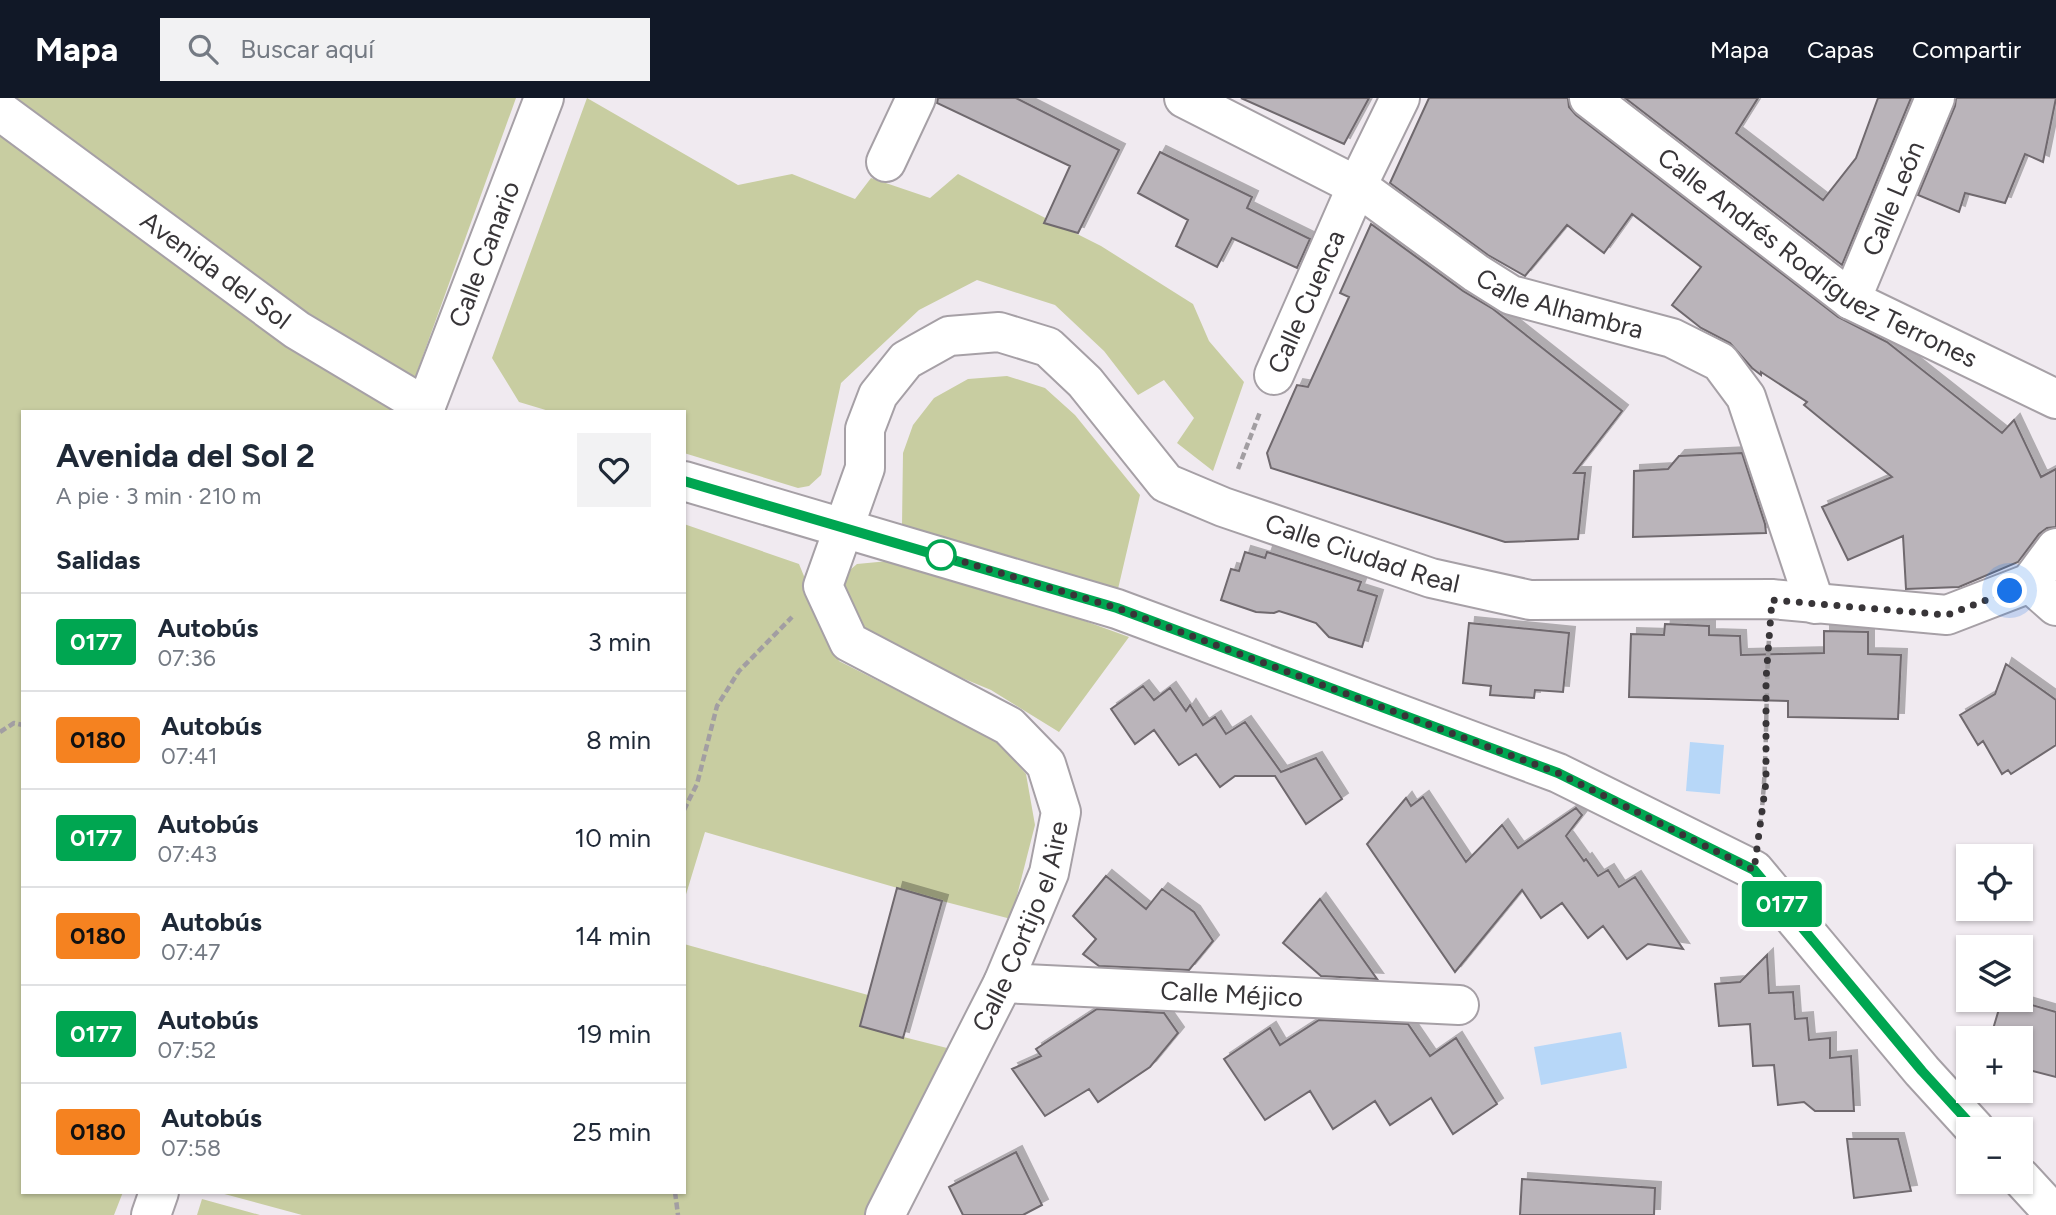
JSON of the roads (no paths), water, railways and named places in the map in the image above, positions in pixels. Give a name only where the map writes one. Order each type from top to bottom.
[{"type":"street","name":"Calle Canario","points":[[431,410],[544,98]]},
{"type":"street","points":[[886,162],[916,98]]},
{"type":"street","name":"Calle Alhambra","points":[[1184,98],[1357,186],[1476,273],[1511,295],[1672,338],[1720,362],[1746,397],[1815,604]]},
{"type":"street","name":"Calle Cuenca","points":[[1274,375],[1357,186],[1400,98]]},
{"type":"street","name":"Calle Andrés Rodríguez Terrones","points":[[1589,98],[1851,300],[2056,399]]},
{"type":"street","name":"Calle León","points":[[1851,300],[1935,98]]},
{"type":"street","name":"Avenida del Sol","points":[[0,111],[297,330],[431,410]]},
{"type":"street","name":"Calle Ciudad Real","points":[[843,526],[864,468],[865,429],[878,395],[906,360],[949,336],[999,331],[1048,347],[1086,382],[1166,483],[1223,507],[1431,578],[1530,600],[1772,600],[1947,615],[2043,594],[2056,548]]},
{"type":"street","points":[[686,482],[1117,608],[1545,768],[1754,870],[1922,1071],[1964,1117]]},
{"type":"street","name":"Calle Cortijo el Aire","points":[[843,526],[823,586],[849,642],[1009,726],[1045,764],[1060,812],[1049,873],[1003,983],[885,1215]]},
{"type":"street","name":"Calle Méjico","points":[[1003,983],[1459,1005]]},
{"type":"street","points":[[2033,1191],[2055,1215]]},
{"type":"street","points":[[151,1215],[158,1194]]},
{"type":"water","points":[[1690,742],[1724,745],[1720,794],[1686,791]]},
{"type":"water","points":[[1621,1032],[1627,1068],[1541,1085],[1534,1047]]}]
